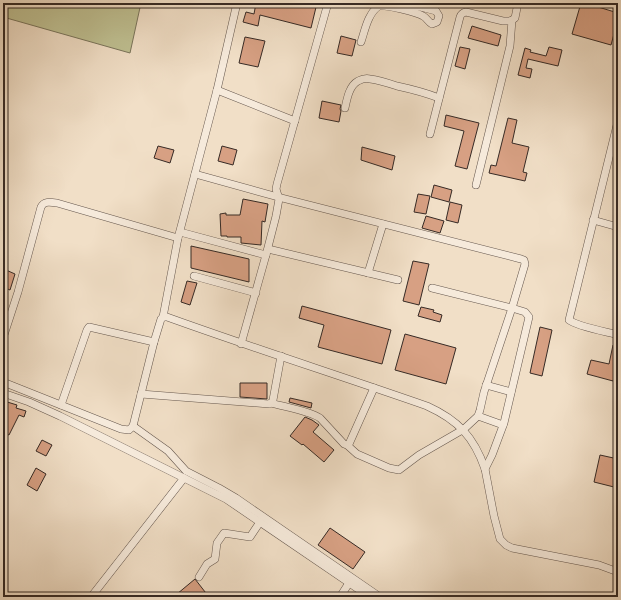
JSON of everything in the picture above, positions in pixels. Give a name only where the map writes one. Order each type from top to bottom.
[{"type":"street","points":[[3,382],[121,429],[129,430],[133,426],[154,342],[161,319],[163,317],[179,235],[217,90],[237,3]]},
{"type":"street","points":[[241,344],[276,216],[278,197],[276,188],[328,3]]},
{"type":"street","points":[[361,42],[370,16],[375,9],[380,6],[396,8],[419,15],[432,24],[437,22],[439,16],[436,11],[405,3]]},
{"type":"street","points":[[476,185],[510,46],[512,20],[518,3]]},
{"type":"street","points":[[430,134],[461,14],[466,12],[503,22],[512,20]]},
{"type":"street","points":[[345,108],[351,88],[356,82],[364,79],[381,81],[416,90],[439,98]]},
{"type":"street","points":[[217,90],[295,122]]},
{"type":"street","points":[[618,121],[569,320],[570,322],[618,335]]},
{"type":"street","points":[[141,394],[264,405],[271,403],[310,413],[318,416],[344,444],[356,454],[389,468],[397,470],[402,469],[419,455],[464,430],[478,416],[486,385],[525,264],[524,260],[521,259],[278,197],[195,174]]},
{"type":"street","points":[[3,336],[18,292],[40,207],[45,202],[56,203],[179,235],[398,280]]},
{"type":"street","points":[[593,220],[618,227]]},
{"type":"street","points":[[368,273],[383,224]]},
{"type":"street","points":[[194,276],[256,293]]},
{"type":"street","points":[[432,288],[525,312],[529,319],[503,425],[485,469]]},
{"type":"street","points":[[163,317],[167,317],[241,344],[281,356],[427,406],[440,412],[452,419],[464,430],[476,447],[485,469],[496,526],[500,539],[506,545],[512,548],[617,569]]},
{"type":"street","points":[[61,405],[89,327],[154,342]]},
{"type":"street","points":[[271,403],[273,400],[281,356]]},
{"type":"street","points":[[486,385],[511,392]]},
{"type":"street","points":[[347,446],[374,388]]},
{"type":"street","points":[[3,393],[29,402],[60,416],[226,499],[370,597]]},
{"type":"street","points":[[478,416],[503,425]]},
{"type":"street","points":[[133,426],[168,451],[186,471],[236,498],[380,597]]},
{"type":"street","points":[[91,597],[184,478]]},
{"type":"street","points":[[199,577],[207,564],[215,559],[216,543],[224,533],[250,537],[260,522]]},
{"type":"street","points":[[340,597],[349,582]]},
{"type":"green space","points":[[3,3],[141,3],[130,53],[3,17]]},
{"type":"building","points":[[256,3],[272,5],[273,3],[317,3],[311,28],[260,15],[258,26],[243,22],[246,12],[254,14]]},
{"type":"building","points":[[581,3],[618,13],[618,19],[611,45],[572,34]]},
{"type":"building","points":[[472,26],[501,35],[498,46],[468,38]]},
{"type":"building","points":[[341,36],[356,40],[352,56],[337,53]]},
{"type":"building","points":[[245,37],[265,41],[258,67],[239,63]]},
{"type":"building","points":[[460,47],[470,49],[465,69],[455,66]]},
{"type":"building","points":[[549,47],[562,50],[558,66],[528,59],[526,68],[532,69],[530,78],[518,75],[525,48],[531,50],[530,52],[546,56]]},
{"type":"building","points":[[322,101],[341,105],[339,122],[319,118]]},
{"type":"building","points":[[446,115],[479,123],[467,169],[455,166],[464,131],[444,126]]},
{"type":"building","points":[[508,118],[517,120],[512,143],[529,147],[523,172],[527,173],[525,181],[489,173],[491,165],[496,166]]},
{"type":"building","points":[[158,146],[174,150],[170,163],[154,158]]},
{"type":"building","points":[[222,146],[237,150],[233,165],[218,161]]},
{"type":"building","points":[[362,147],[395,156],[392,170],[361,160]]},
{"type":"building","points":[[434,185],[452,190],[449,202],[431,197]]},
{"type":"building","points":[[418,194],[430,196],[426,214],[414,212]]},
{"type":"building","points":[[243,199],[268,204],[265,222],[262,221],[261,245],[241,243],[241,237],[221,236],[220,214],[226,213],[226,215],[240,215]]},
{"type":"building","points":[[450,202],[462,205],[458,223],[446,220]]},
{"type":"building","points":[[426,216],[444,221],[440,233],[422,228]]},
{"type":"building","points":[[191,246],[249,259],[249,282],[191,268]]},
{"type":"building","points":[[413,261],[429,264],[419,305],[403,301]]},
{"type":"building","points":[[6,270],[15,274],[10,290],[3,287],[3,278]]},
{"type":"building","points":[[187,281],[197,283],[190,305],[181,302]]},
{"type":"building","points":[[302,306],[391,330],[382,364],[318,347],[324,325],[299,318]]},
{"type":"building","points":[[421,307],[434,310],[433,312],[442,315],[440,322],[418,316]]},
{"type":"building","points":[[540,327],[552,330],[542,376],[530,373]]},
{"type":"building","points":[[405,334],[456,348],[446,384],[395,370]]},
{"type":"building","points":[[613,345],[618,347],[618,365],[613,381],[587,374],[591,360],[609,364]]},
{"type":"building","points":[[240,383],[267,383],[267,399],[240,397]]},
{"type":"building","points":[[290,398],[312,403],[311,408],[289,402]]},
{"type":"building","points":[[4,401],[17,405],[16,408],[26,411],[24,417],[19,415],[9,435],[3,433]]},
{"type":"building","points":[[305,417],[319,425],[313,432],[334,450],[324,462],[303,444],[302,445],[290,436]]},
{"type":"building","points":[[42,440],[52,445],[46,456],[36,451]]},
{"type":"building","points":[[600,455],[618,459],[618,488],[594,482]]},
{"type":"building","points":[[36,468],[46,474],[37,491],[27,485]]},
{"type":"building","points":[[330,528],[365,552],[353,569],[318,545]]},
{"type":"building","points":[[195,579],[209,597],[179,597],[177,594]]}]
